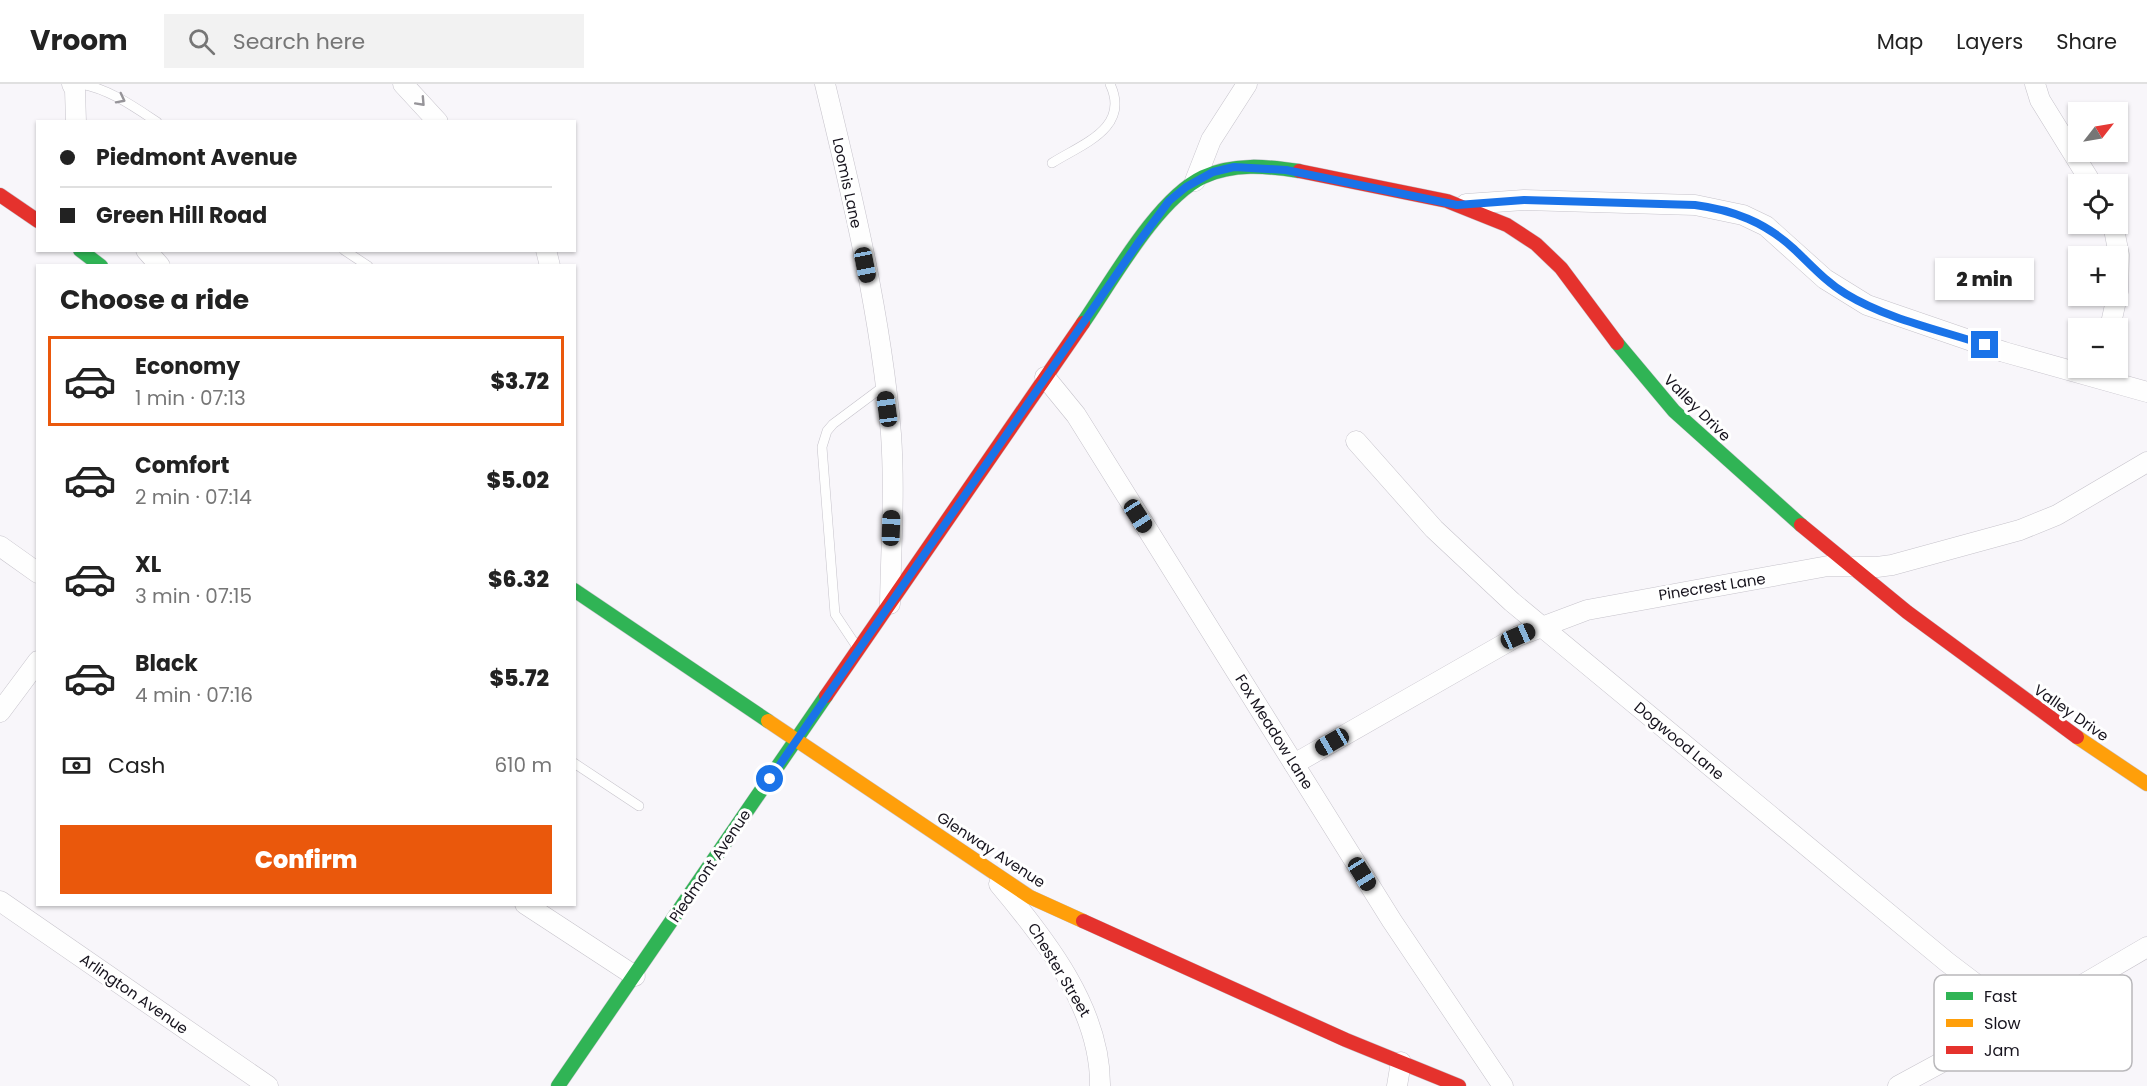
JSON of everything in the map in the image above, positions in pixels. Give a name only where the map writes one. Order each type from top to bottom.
[{"type":"street","points":[[72,84],[75,90],[76,120]]},
{"type":"street","points":[[403,84],[436,120]]},
{"type":"street","name":"Loomis Lane","points":[[825,84],[877,326],[893,474],[890,604]]},
{"type":"street","points":[[1195,181],[1211,140],[1246,84]]},
{"type":"street","points":[[2034,84],[2040,100],[2086,174]]},
{"type":"street","name":"Valley Drive","points":[[1195,181],[1213,172],[1254,166],[1286,170],[1457,205],[1489,217],[1520,233],[1548,255],[1647,381],[1681,418],[1776,505],[1850,566],[2011,691],[2147,784]]},
{"type":"street","name":"Piedmont Avenue","points":[[558,1086],[1169,201],[1195,181]]},
{"type":"street","points":[[0,195],[36,220]]},
{"type":"street","points":[[1457,205],[1524,200],[1695,205],[1718,208],[1743,215],[1766,226],[1825,279],[1867,305],[2004,352],[2068,366]]},
{"type":"street","points":[[83,252],[98,264]]},
{"type":"street","points":[[148,252],[158,264]]},
{"type":"street","name":"Fox Meadow Lane","points":[[1046,377],[1076,415],[1392,921],[1503,1086]]},
{"type":"street","points":[[2111,378],[2147,392]]},
{"type":"street","name":"Dogwood Lane","points":[[1356,441],[1434,529],[1541,626],[1964,975]]},
{"type":"street","name":"Pinecrest Lane","points":[[1293,764],[1479,658],[1541,626],[1587,610],[1828,566],[1892,565],[2020,530],[2057,514],[2147,462]]},
{"type":"street","points":[[0,546],[36,572]]},
{"type":"street","name":"Glenway Avenue","points":[[576,591],[1030,897],[1459,1086]]},
{"type":"street","points":[[0,712],[36,664]]},
{"type":"street","name":"Chester Street","points":[[986,867],[1028,917],[1083,1008],[1098,1053],[1100,1086]]},
{"type":"street","name":"Arlington Avenue","points":[[0,901],[268,1086]]},
{"type":"street","points":[[528,906],[634,976]]},
{"type":"street","points":[[2098,975],[2147,947]]},
{"type":"street","points":[[1397,1086],[1401,1062]]},
{"type":"street","points":[[1898,1086],[1934,1067]]},
{"type":"lane","points":[[81,84],[95,87],[127,102],[154,120]]},
{"type":"lane","points":[[1052,163],[1106,130],[1116,107],[1110,84]]},
{"type":"lane","points":[[347,252],[365,264]]},
{"type":"lane","points":[[859,649],[840,625],[835,614],[822,447],[827,431],[833,424],[884,386]]},
{"type":"lane","points":[[576,764],[639,806]]},
{"type":"traffic: fast","points":[[1083,323],[1152,222],[1186,188],[1203,177],[1226,169],[1262,167],[1299,171]]},
{"type":"traffic: fast","points":[[83,252],[98,264]]},
{"type":"traffic: fast","points":[[1617,343],[1674,411],[1801,525]]},
{"type":"traffic: fast","points":[[576,591],[768,721]]},
{"type":"traffic: fast","points":[[558,1086],[826,696]]},
{"type":"traffic: slow","points":[[768,721],[1030,897],[1083,921]]},
{"type":"traffic: slow","points":[[2077,737],[2147,784]]},
{"type":"traffic: jam","points":[[1299,171],[1447,201],[1507,225],[1536,244],[1561,268],[1617,343]]},
{"type":"traffic: jam","points":[[0,195],[36,220]]},
{"type":"traffic: jam","points":[[826,696],[1083,323]]},
{"type":"traffic: jam","points":[[1801,525],[1907,612],[2077,737]]},
{"type":"traffic: jam","points":[[1083,921],[1346,1040],[1459,1086]]},
{"type":"route","points":[[770,779],[1138,243],[1169,201],[1195,181],[1213,172],[1234,167],[1254,166],[1286,170],[1457,205],[1524,200],[1695,205],[1718,208],[1743,215],[1766,226],[1845,294],[1867,305],[1985,345]]}]
